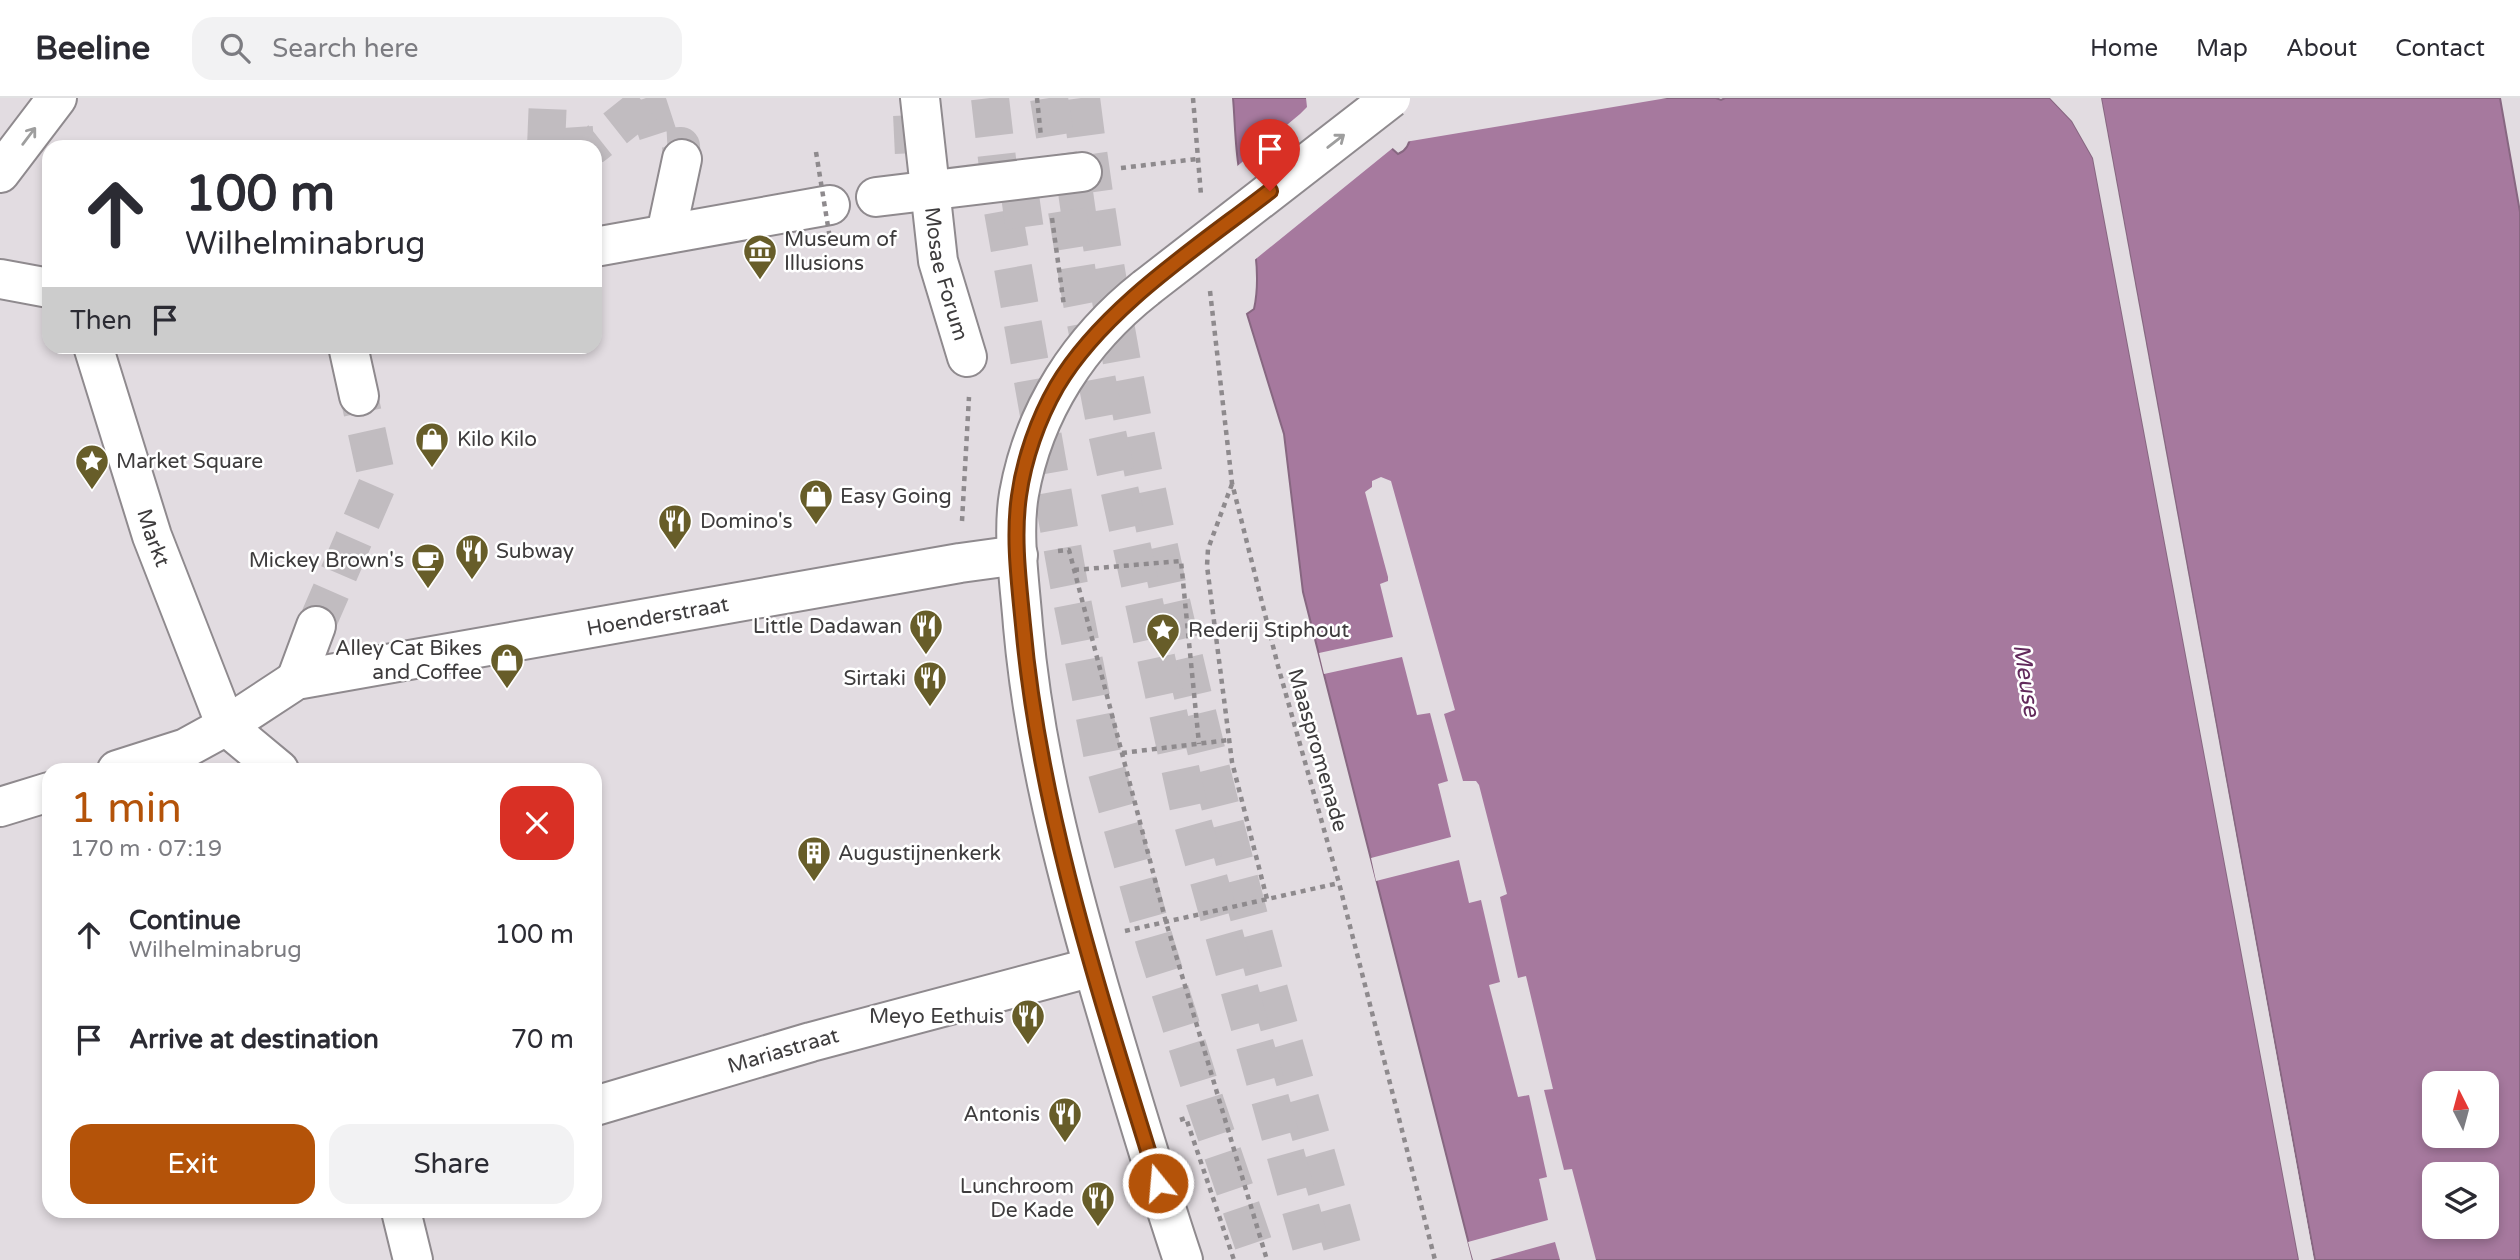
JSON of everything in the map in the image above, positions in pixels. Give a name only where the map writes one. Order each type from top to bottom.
[{"type":"street","points":[[0,173],[57,98]]},
{"type":"street","points":[[1183,1260],[1093,967],[1066,870],[1043,771],[1027,664],[1036,554],[1019,494],[1039,424],[1058,386],[1103,326],[1146,288],[1391,98]]},
{"type":"street","name":"Mosae Forum","points":[[920,122],[938,261],[968,375]]},
{"type":"street","points":[[666,234],[682,159]]},
{"type":"street","name":"Mosae Forum","points":[[876,197],[1082,172]]},
{"type":"street","points":[[602,246],[830,205]]},
{"type":"street","points":[[0,279],[42,287]]},
{"type":"street","name":"Markt","points":[[95,354],[152,536],[226,726],[271,763]]},
{"type":"street","points":[[350,354],[359,396]]},
{"type":"street","name":"Hoenderstraat","points":[[296,680],[960,563],[1036,554]]},
{"type":"street","points":[[139,763],[186,748],[226,726],[296,680],[316,626]]},
{"type":"street","points":[[0,807],[42,794]]},
{"type":"street","name":"Mariastraat","points":[[602,1104],[811,1042],[1093,967]]},
{"type":"street","points":[[403,1218],[413,1260]]},
{"type":"path","points":[[1193,98],[1201,197]]},
{"type":"path","points":[[816,152],[831,244]]},
{"type":"path","points":[[1157,164],[1197,159]]},
{"type":"path","name":"Maaspromenade","points":[[1209,279],[1232,483],[1278,666],[1339,883],[1435,1260]]},
{"type":"path","points":[[965,478],[968,375]]},
{"type":"path","points":[[1232,483],[1208,548],[1207,566],[1229,740],[1237,784],[1267,900]]},
{"type":"path","points":[[1036,554],[1069,550],[1166,922],[1267,1260]]},
{"type":"path","points":[[1074,570],[1181,561],[1199,744]]},
{"type":"path","points":[[1122,753],[1229,740]]},
{"type":"path","points":[[1118,933],[1339,883]]},
{"type":"path","points":[[1186,1118],[1234,1260]]},
{"type":"water","name":"Meuse","points":[[1233,98],[1378,98],[1389,146],[1398,154],[1404,150],[1410,137],[1406,98],[2050,98],[2072,121],[2093,158],[2299,1260],[1473,1260],[1303,592],[1284,434],[1247,314],[1254,309],[1257,292],[1256,256],[1238,160]]},
{"type":"water","points":[[2101,98],[2500,98],[2520,212],[2520,1260],[2315,1260]]},
{"type":"pier","points":[[1306,98],[1382,98],[1388,134],[1394,147],[1252,262],[1235,168],[1300,114],[1307,107]]},
{"type":"pier","points":[[1402,98],[1667,98],[1405,142],[1407,130]]},
{"type":"pier","points":[[2050,98],[2055,98],[2075,118],[2096,157],[2302,1260],[2299,1260],[2093,158],[2072,121]]},
{"type":"pier","points":[[2098,98],[2101,98],[2314,1260],[2311,1260]]},
{"type":"pier","points":[[1381,477],[1391,481],[1455,710],[1444,714],[1463,781],[1476,781],[1479,785],[1507,894],[1500,897],[1518,978],[1526,976],[1553,1089],[1544,1090],[1564,1170],[1572,1169],[1596,1260],[1560,1260],[1555,1242],[1490,1260],[1473,1260],[1468,1242],[1548,1220],[1539,1179],[1547,1177],[1529,1095],[1518,1097],[1489,985],[1500,982],[1481,900],[1469,903],[1459,860],[1376,881],[1371,858],[1451,837],[1438,784],[1448,781],[1430,713],[1417,715],[1402,657],[1324,674],[1319,653],[1393,637],[1380,584],[1388,581],[1388,577],[1365,492],[1372,487],[1372,481]]},
{"type":"tunnel","points":[[546,140],[548,98]]},
{"type":"tunnel","points":[[646,98],[662,147],[681,146],[682,159]]},
{"type":"tunnel","points":[[990,98],[1003,211],[1069,585],[1103,758],[1156,946],[1259,1260]]},
{"type":"tunnel","points":[[1049,98],[1080,292],[1106,428],[1189,809],[1315,1260]]},
{"type":"tunnel","points":[[1081,98],[1114,319],[1157,538],[1235,864],[1346,1260]]},
{"type":"tunnel","points":[[600,140],[647,103]]},
{"type":"tunnel","points":[[894,135],[915,134]]},
{"type":"tunnel","points":[[1003,211],[1094,198]]},
{"type":"tunnel","points":[[316,626],[378,483],[359,396]]},
{"type":"place","name":"Museum of Illusions","points":[[760,281]]},
{"type":"place","name":"Kilo Kilo","points":[[432,469]]},
{"type":"place","name":"Market Square","points":[[92,491]]},
{"type":"place","name":"Easy Going","points":[[816,526]]},
{"type":"place","name":"Domino's","points":[[675,551]]},
{"type":"place","name":"Subway","points":[[472,581]]},
{"type":"place","name":"Mickey Brown's","points":[[428,590]]},
{"type":"place","name":"Little Dadawan","points":[[926,656]]},
{"type":"place","name":"Rederij Stiphout","points":[[1163,660]]},
{"type":"place","name":"Alley Cat Bikes and Coffee","points":[[507,690]]},
{"type":"place","name":"Sirtaki","points":[[930,708]]},
{"type":"place","name":"Augustijnenkerk","points":[[814,883]]},
{"type":"place","name":"Meyo Eethuis","points":[[1028,1046]]},
{"type":"place","name":"Antonis","points":[[1065,1144]]},
{"type":"place","name":"Lunchroom De Kade","points":[[1098,1228]]},
{"type":"route","points":[[1158,1183],[1093,967],[1045,780],[1021,605],[1017,534],[1019,494],[1039,424],[1047,407],[1070,367],[1103,326],[1135,297],[1270,191]]}]
